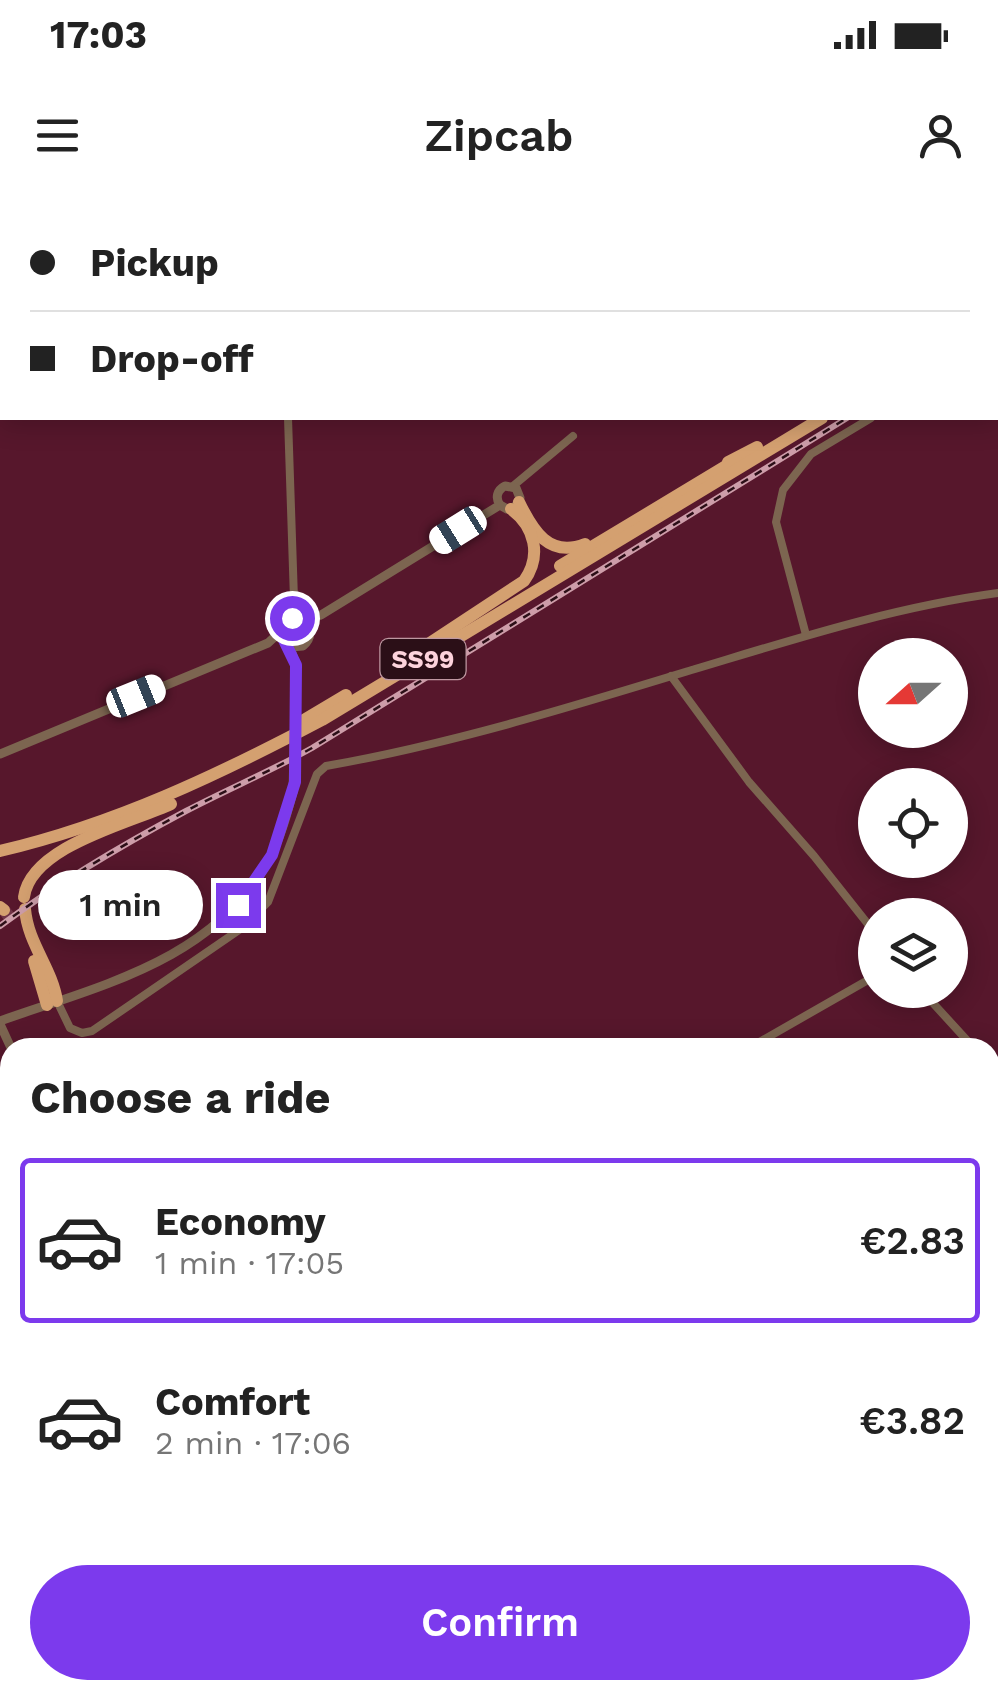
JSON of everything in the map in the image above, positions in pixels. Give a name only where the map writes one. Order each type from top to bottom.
[{"type":"highway","name":"SS99","points":[[0,843],[90,816],[184,781],[266,741],[803,420]]},
{"type":"highway","name":"SS99","points":[[0,851],[140,808],[238,764],[322,720],[819,420]]},
{"type":"highway","points":[[510,505],[542,540],[562,549],[572,548],[757,447]]},
{"type":"highway","points":[[402,662],[524,581],[535,548],[532,534],[510,505]]},
{"type":"highway","points":[[52,1003],[52,981],[29,934],[25,903],[33,874],[54,855],[214,783],[322,720]]},
{"type":"highway","points":[[14,923],[52,1003]]},
{"type":"street","points":[[0,1023],[158,964],[211,931],[238,905],[260,875],[280,836],[294,792],[296,665],[309,639],[294,599],[288,420]]},
{"type":"street","points":[[806,635],[776,522],[783,490],[811,454],[868,420]]},
{"type":"street","points":[[510,505],[497,498],[499,490],[513,486],[573,436]]},
{"type":"street","points":[[0,754],[268,643],[280,632],[321,614],[510,505],[518,491],[513,486]]},
{"type":"street","points":[[52,1003],[70,1028],[82,1033],[92,1030],[242,928],[268,902],[316,774],[326,766],[405,752],[806,635],[949,600],[998,594]]},
{"type":"street","points":[[280,632],[296,665]]},
{"type":"street","points":[[268,643],[303,646]]},
{"type":"street","points":[[671,676],[749,782],[858,912]]},
{"type":"street","points":[[767,1038],[858,986]]},
{"type":"street","points":[[937,1008],[965,1038]]},
{"type":"tunnel","points":[[4,910],[14,923]]},
{"type":"railway","points":[[0,926],[138,837],[312,748],[844,420]]},
{"type":"route","points":[[238,905],[272,855],[294,792],[296,665],[280,632],[292,618]]}]
